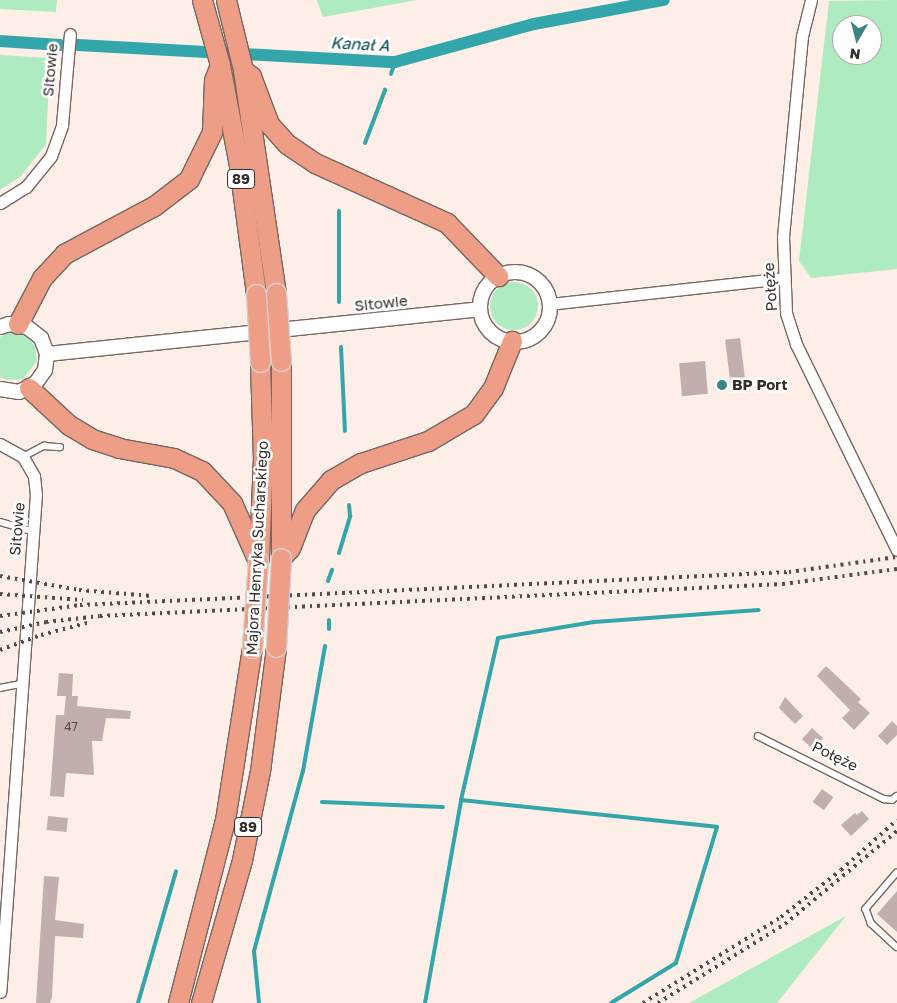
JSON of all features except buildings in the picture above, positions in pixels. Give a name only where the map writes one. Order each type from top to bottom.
[{"type":"highway","name":"Majora Henryka Sucharskiego","points":[[178,1003],[222,838],[252,648],[263,459],[256,294],[243,193],[220,65],[202,0]]},
{"type":"highway","name":"Majora Henryka Sucharskiego","points":[[201,1003],[242,860],[260,771],[276,647],[281,558],[281,361],[276,293],[243,70],[226,0]]},
{"type":"highway","points":[[9,326],[42,278],[64,254],[154,206],[189,179],[212,132],[214,80],[220,65]]},
{"type":"highway","points":[[243,70],[251,76],[266,118],[287,144],[306,159],[447,222],[498,276]]},
{"type":"highway","points":[[281,558],[290,548],[305,510],[331,480],[361,464],[428,441],[474,414],[493,388],[512,342]]},
{"type":"highway","points":[[29,388],[69,425],[92,439],[120,448],[174,458],[202,471],[232,503],[258,561]]},
{"type":"street","name":"Połęże","points":[[811,0],[802,36],[784,236],[783,278],[786,313],[796,344],[897,550]]},
{"type":"street","name":"Sitowie","points":[[0,204],[26,187],[51,156],[62,125],[70,34]]},
{"type":"street","points":[[520,272],[534,278],[545,289],[549,304],[542,328],[529,338],[512,342],[490,332],[480,309],[486,286],[498,276],[520,272]]},
{"type":"street","points":[[549,304],[783,278]]},
{"type":"street","name":"Sitowie","points":[[47,354],[480,309]]},
{"type":"street","points":[[0,389],[19,392],[29,388],[41,377],[47,354],[34,332],[9,326]]},
{"type":"street","points":[[0,444],[23,457]]},
{"type":"street","name":"Sitowie","points":[[0,992],[5,854],[21,684],[32,531],[34,476],[23,457]]},
{"type":"lane","points":[[23,457],[44,446],[60,447]]},
{"type":"lane","points":[[0,522],[32,531]]},
{"type":"lane","points":[[0,688],[21,684]]},
{"type":"lane","name":"Połęże","points":[[758,736],[884,799],[892,800],[897,796]]},
{"type":"lane","points":[[897,873],[866,909],[871,923],[897,947]]},
{"type":"green space","points":[[0,0],[57,0],[56,12],[0,9]]},
{"type":"green space","points":[[317,0],[417,0],[323,17]]},
{"type":"green space","points":[[897,0],[897,269],[811,278],[799,261],[829,1]]},
{"type":"green space","points":[[0,55],[50,58],[46,144],[21,176],[0,190]]},
{"type":"green space","points":[[514,282],[523,284],[531,289],[536,297],[538,306],[536,315],[531,323],[523,328],[514,330],[505,328],[497,323],[492,315],[490,306],[492,297],[497,289],[505,284]]},
{"type":"green space","points":[[7,333],[24,334],[35,346],[37,361],[23,379],[8,380],[0,377],[0,337]]},
{"type":"green space","points":[[846,916],[777,1003],[689,1003]]},
{"type":"waterway","name":"Kanał A","points":[[78,45],[395,62],[534,24],[664,0]]},
{"type":"waterway","name":"Kanał A","points":[[0,41],[60,45]]},
{"type":"waterway","points":[[391,74],[395,62]]},
{"type":"waterway","points":[[365,143],[385,90]]},
{"type":"waterway","points":[[339,211],[339,302]]},
{"type":"waterway","points":[[341,347],[345,431]]},
{"type":"waterway","points":[[339,553],[350,516],[349,505]]},
{"type":"waterway","points":[[328,581],[332,570]]},
{"type":"waterway","points":[[461,800],[498,638],[594,622],[759,610]]},
{"type":"waterway","points":[[329,620],[329,629]]},
{"type":"waterway","points":[[259,1003],[254,951],[303,771],[325,646]]},
{"type":"waterway","points":[[425,1003],[461,800],[717,827],[676,963],[611,1003]]},
{"type":"waterway","points":[[322,802],[443,807]]},
{"type":"waterway","points":[[138,1003],[176,871]]},
{"type":"railway","points":[[342,593],[789,572],[897,557]]},
{"type":"railway","points":[[0,632],[46,622],[100,616],[783,584],[897,569]]},
{"type":"railway","points":[[0,576],[79,590],[152,596]]},
{"type":"railway","points":[[0,616],[80,605],[348,593]]},
{"type":"railway","points":[[0,594],[83,600]]},
{"type":"railway","points":[[0,650],[41,635],[87,623]]},
{"type":"railway","points":[[643,1003],[781,917],[841,870],[897,820]]},
{"type":"railway","points":[[658,1003],[785,924],[897,831]]},
{"type":"place","name":"BP Port","points":[[722,385]]}]
